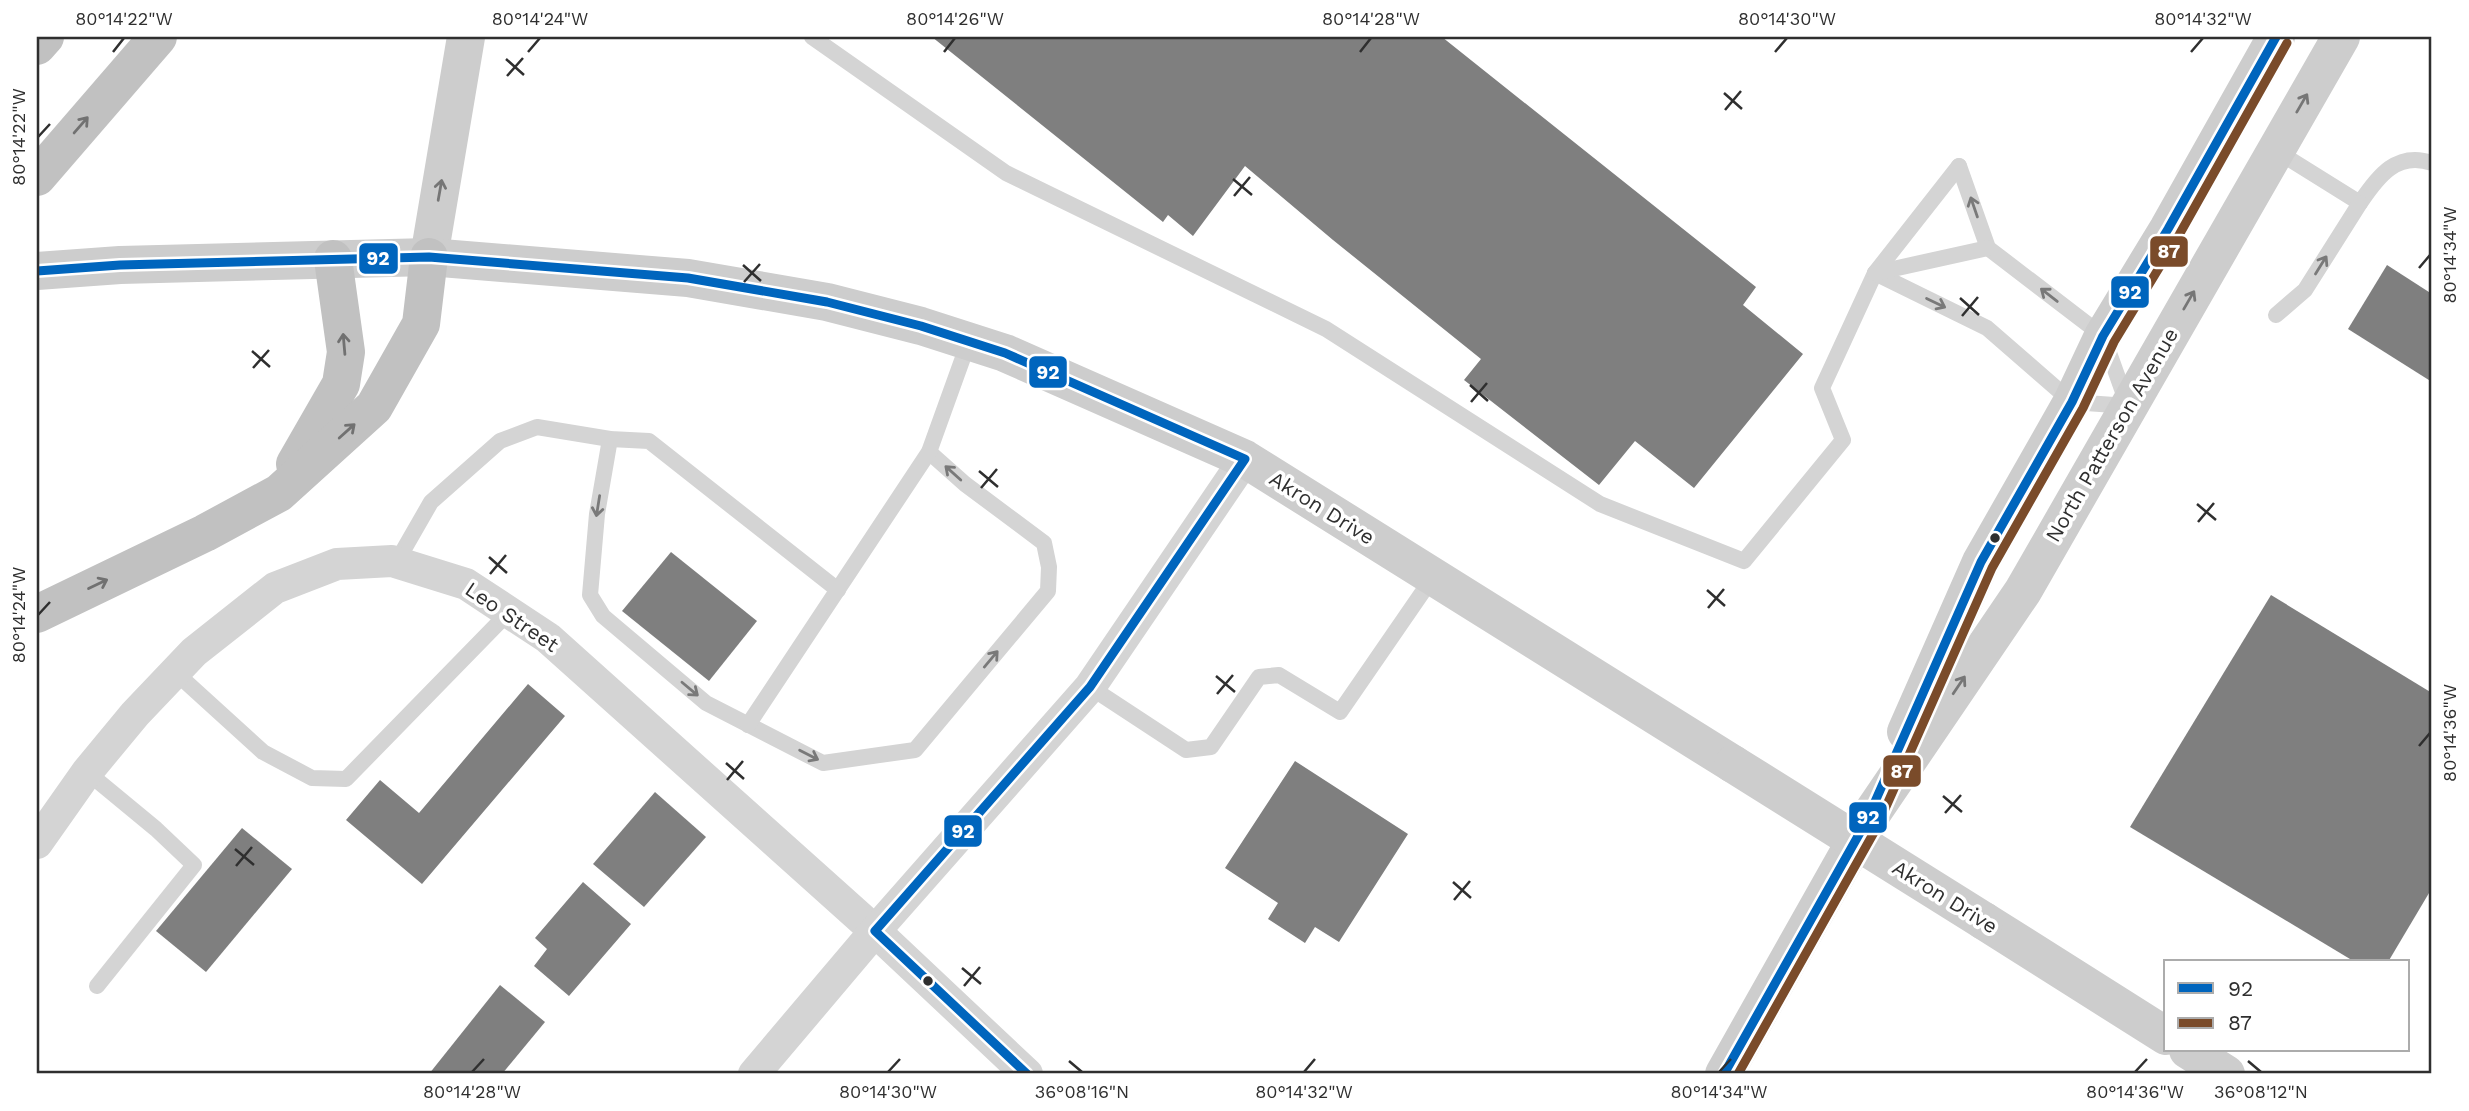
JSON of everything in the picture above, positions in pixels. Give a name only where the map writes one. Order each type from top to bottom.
[{"type":"highway","points":[[37,46],[45,37]]},
{"type":"highway","points":[[37,177],[158,37]]},
{"type":"highway","points":[[37,614],[205,533],[279,493],[374,407],[421,324],[429,257]]},
{"type":"highway","points":[[279,493],[341,384],[346,352],[333,259]]},
{"type":"main road","points":[[429,257],[466,37]]},
{"type":"main road","name":"North Patterson Avenue","points":[[1866,822],[1981,562],[2072,402],[2103,336],[2168,229],[2276,37]]},
{"type":"main road","name":"North Patterson Avenue","points":[[1724,1074],[1866,822],[2023,591],[2341,37]]},
{"type":"main road","name":"Akron Drive","points":[[37,271],[120,265],[429,257],[688,278],[827,302],[921,326],[1005,353],[1245,459],[2164,1035]]},
{"type":"main road","points":[[2191,1052],[2226,1074]]},
{"type":"street","points":[[754,1074],[875,931],[1090,687],[1245,459]]},
{"type":"street","name":"Leo Street","points":[[37,843],[87,772],[135,714],[194,652],[275,588],[337,564],[396,563],[466,584],[548,638],[875,931],[1027,1074]]},
{"type":"lane","points":[[812,37],[1006,173],[1325,328],[1600,504],[1744,561],[1843,440],[1822,388],[1875,273],[1959,166],[1988,248],[2103,336],[2128,406],[2072,402],[1987,328],[1875,273]]},
{"type":"lane","points":[[2275,150],[2360,203]]},
{"type":"lane","points":[[2276,315],[2305,290],[2360,203],[2393,164],[2420,159],[2432,163]]},
{"type":"lane","points":[[1875,273],[1988,248]]},
{"type":"lane","points":[[748,725],[929,452],[969,341]]},
{"type":"lane","points":[[396,563],[431,502],[500,441],[537,427],[610,439],[649,441],[838,590]]},
{"type":"lane","points":[[610,439],[597,514],[590,595],[603,616],[706,704],[823,763],[915,750],[1048,591],[1049,567],[1044,543],[965,484],[929,452]]},
{"type":"lane","points":[[1090,687],[1186,750],[1211,747],[1259,677],[1279,675],[1340,712],[1433,577]]},
{"type":"lane","points":[[175,673],[263,752],[312,778],[346,779],[509,612]]},
{"type":"lane","points":[[87,772],[156,829],[194,865],[97,986]]},
{"type":"building","points":[[932,37],[1442,37],[1756,287],[1743,305],[1803,354],[1694,488],[1635,441],[1599,485],[1464,380],[1481,359],[1245,166],[1193,236],[1168,215],[1163,222]]},
{"type":"building","points":[[2387,265],[2432,294],[2432,382],[2348,329]]},
{"type":"building","points":[[671,552],[757,621],[709,681],[622,611]]},
{"type":"building","points":[[2271,595],[2432,693],[2432,888],[2389,960],[2352,960],[2130,827]]},
{"type":"building","points":[[528,684],[565,716],[422,884],[346,820],[380,780],[419,813]]},
{"type":"building","points":[[1295,761],[1408,834],[1339,942],[1315,927],[1305,943],[1268,919],[1278,903],[1225,868]]},
{"type":"building","points":[[655,792],[706,837],[644,907],[593,864]]},
{"type":"building","points":[[242,828],[292,869],[206,972],[156,931]]},
{"type":"building","points":[[583,882],[631,924],[569,996],[534,966],[547,949],[535,938]]},
{"type":"building","points":[[500,985],[545,1022],[502,1074],[429,1074]]},
{"type":"transit line","name":"92","points":[[1724,1074],[1866,822],[1981,562],[2072,402],[2103,336],[2168,229],[2276,37]]},
{"type":"transit line","name":"87","points":[[1738,1074],[1877,827],[1992,568],[2083,408],[2114,342],[2179,235],[2287,43]]},
{"type":"transit line","name":"92","points":[[37,271],[120,265],[429,257],[688,278],[827,302],[921,326],[1005,353],[1245,459],[1090,687],[875,931],[1027,1074]]}]
